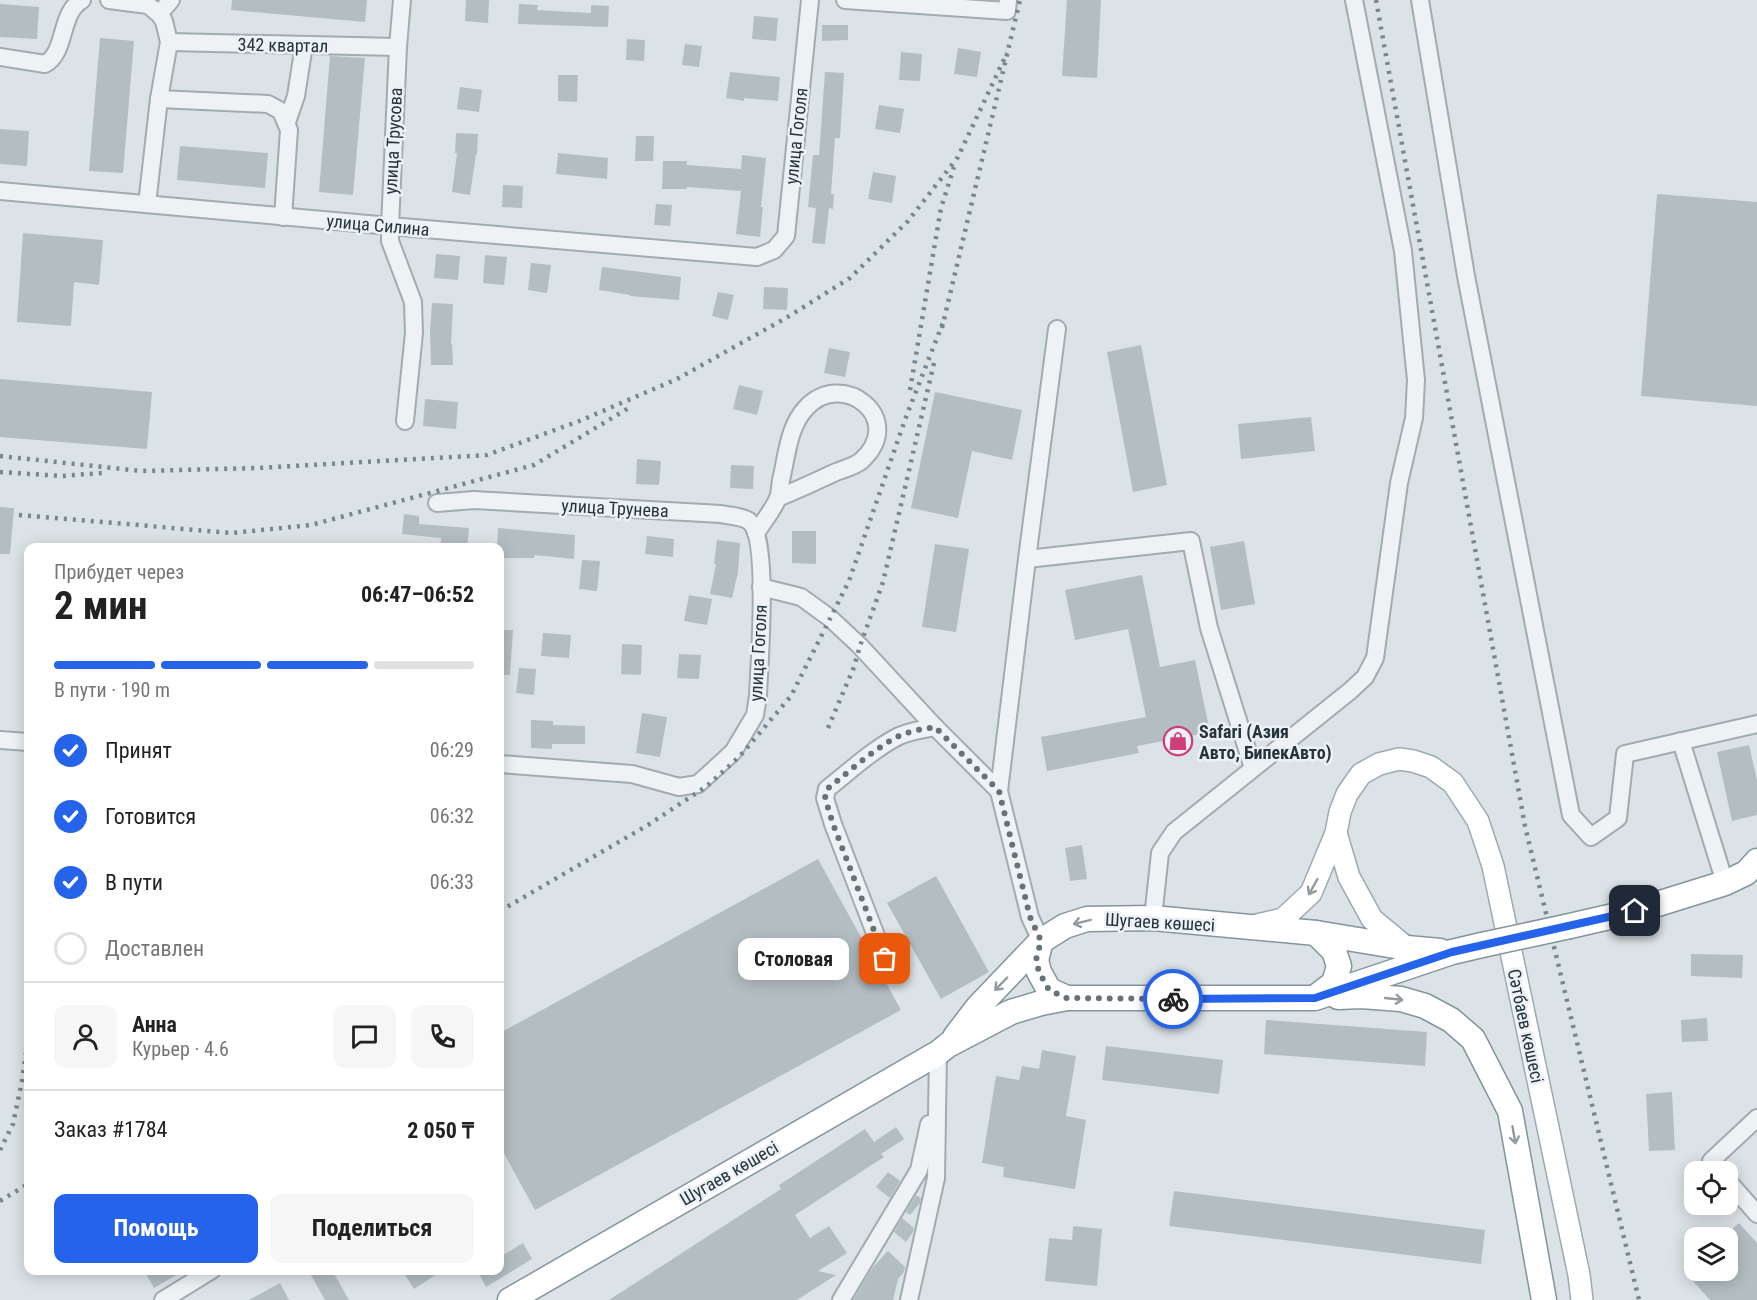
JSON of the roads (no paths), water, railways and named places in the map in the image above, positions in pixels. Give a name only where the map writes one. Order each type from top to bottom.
[{"type":"highway","name":"Шугаев көшесі","points":[[510,1300],[943,1049],[1011,1012],[1066,998],[1315,998],[1452,952],[1635,911],[1725,884],[1746,873],[1757,861]]},
{"type":"highway","name":"Шугаев көшесі","points":[[943,1049],[978,1007],[1041,941],[1065,926],[1087,920],[1153,918],[1316,933],[1407,948],[1452,952]]},
{"type":"highway","points":[[1315,998],[1335,983],[1339,966],[1334,951],[1316,933]]},
{"type":"highway","points":[[1041,941],[1036,960],[1039,972],[1049,990],[1066,998]]},
{"type":"highway","points":[[1315,998],[1361,996],[1401,999],[1425,1006],[1451,1020],[1473,1040],[1510,1111],[1544,1300]]},
{"type":"main road","name":"Сәтбаев көшесі","points":[[1245,927],[1283,919],[1311,893],[1336,833],[1340,812],[1347,794],[1361,774],[1379,764],[1399,759],[1431,767],[1453,783],[1478,821],[1493,866],[1582,1300]]},
{"type":"main road","points":[[1336,833],[1349,877],[1372,920],[1407,948]]},
{"type":"street","points":[[0,57],[45,64],[51,61],[73,9],[82,0]]},
{"type":"street","points":[[109,0],[148,5],[164,21],[169,42],[159,99],[147,204]]},
{"type":"street","points":[[159,14],[171,0]]},
{"type":"street","name":"улица Трусова","points":[[402,0],[390,241],[413,302],[414,333],[405,422]]},
{"type":"street","name":"улица Гоголя","points":[[757,256],[774,250],[786,237],[810,0]]},
{"type":"street","points":[[845,0],[1007,5]]},
{"type":"street","points":[[1153,918],[1160,853],[1173,832],[1350,691],[1365,677],[1376,658],[1399,483],[1414,418],[1416,380],[1403,251],[1354,0]]},
{"type":"street","points":[[1420,0],[1466,276],[1571,815],[1591,837],[1618,818],[1625,754],[1757,724]]},
{"type":"street","name":"342 квартал","points":[[169,42],[398,47]]},
{"type":"street","points":[[286,122],[296,96],[304,45]]},
{"type":"street","points":[[159,99],[268,104],[281,111],[289,130],[283,217]]},
{"type":"street","name":"улица Силина","points":[[0,191],[757,256]]},
{"type":"street","points":[[1041,941],[1030,917],[999,791],[1057,329]]},
{"type":"street","points":[[756,533],[778,498],[792,430],[806,407],[818,397],[830,394],[846,393],[860,399],[875,415],[878,435],[870,450],[860,462],[778,498]]},
{"type":"street","name":"улица Трунева","points":[[436,503],[474,500],[721,514],[749,521],[756,533]]},
{"type":"street","name":"улица Гоголя","points":[[504,764],[632,774],[679,787],[698,784],[717,767],[733,752],[755,716],[758,696],[761,587],[761,563],[756,533]]},
{"type":"street","points":[[1027,559],[1191,541],[1209,628],[1253,768]]},
{"type":"street","points":[[761,587],[801,597],[830,618],[860,646],[935,727],[999,791]]},
{"type":"street","points":[[885,959],[825,798],[827,789],[867,756],[899,736],[935,727]]},
{"type":"street","points":[[0,740],[24,742]]},
{"type":"street","points":[[1681,741],[1725,884]]},
{"type":"street","points":[[841,1300],[919,1170],[943,1049]]},
{"type":"street","points":[[909,1300],[936,1178],[936,1091]]},
{"type":"street","points":[[1711,1161],[1757,1118]]},
{"type":"street","points":[[1738,1192],[1757,1214]]},
{"type":"street","points":[[163,1300],[204,1275]]},
{"type":"railway","points":[[942,328],[1020,0]]},
{"type":"railway","points":[[1376,0],[1525,826],[1639,1300]]},
{"type":"railway","points":[[0,456],[141,471],[258,468],[487,455],[582,420],[677,379],[786,318],[850,278],[908,221],[958,157],[1007,53]]},
{"type":"railway","points":[[910,390],[941,208],[954,167]]},
{"type":"railway","points":[[504,909],[648,825],[707,786],[740,756],[791,696],[849,581],[906,417],[944,320]]},
{"type":"railway","points":[[828,728],[854,667],[883,582],[934,363]]},
{"type":"railway","points":[[19,515],[232,533],[311,525],[534,465],[632,406]]},
{"type":"railway","points":[[0,472],[62,476],[102,473]]},
{"type":"railway","points":[[0,1150],[13,1124],[24,1067]]},
{"type":"railway","points":[[0,1201],[24,1186]]},
{"type":"place","name":"Safari (Азия Авто, БипекАвто)","points":[[1178,741]]},
{"type":"place","name":"Столовая","points":[[885,959]]}]
